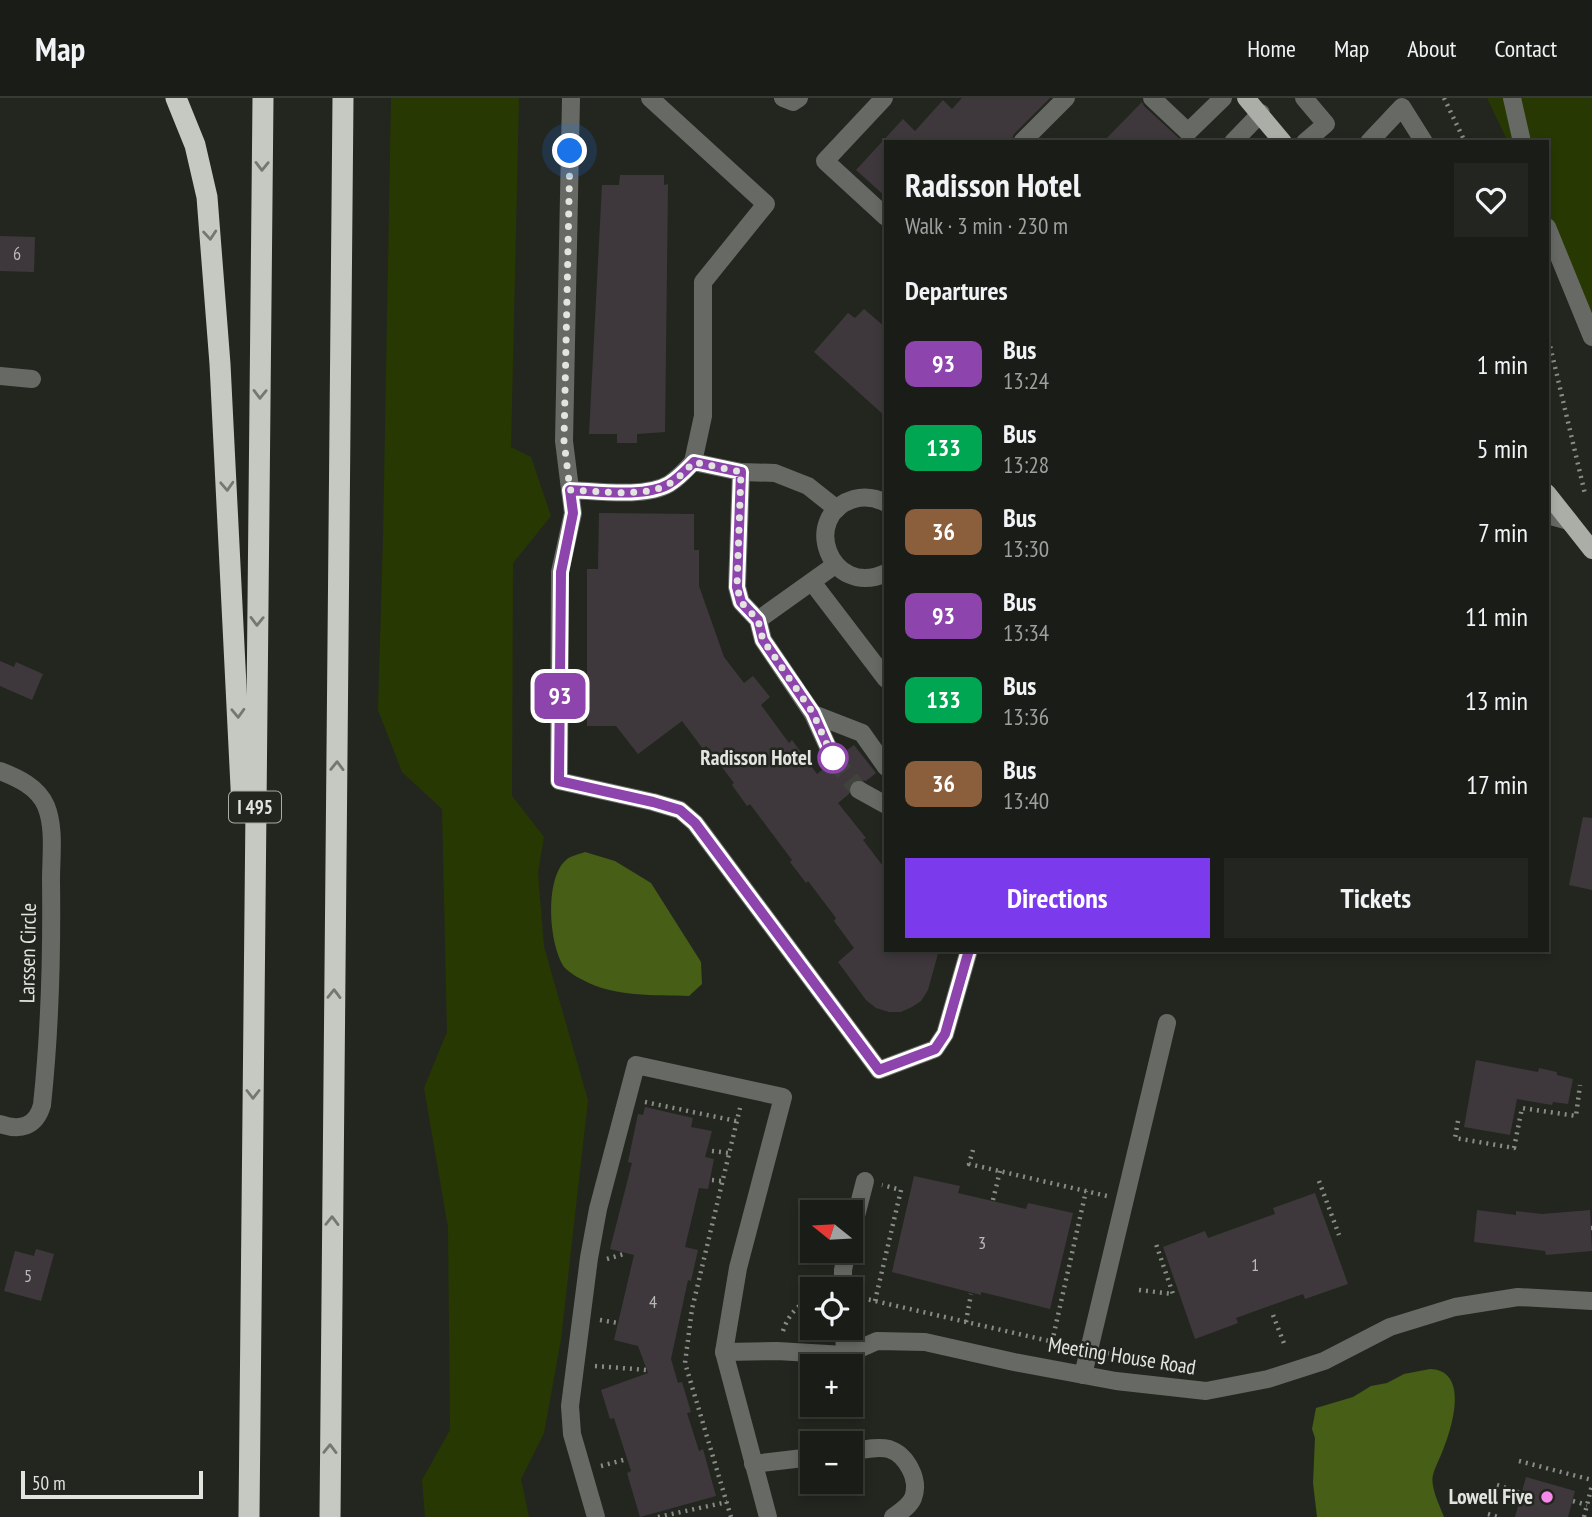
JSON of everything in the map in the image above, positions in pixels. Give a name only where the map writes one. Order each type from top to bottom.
[{"type":"highway","points":[[176,98],[190,129],[200,163],[207,197],[213,266],[236,662],[253,1065]]},
{"type":"highway","name":"I 495","points":[[249,1517],[263,98]]},
{"type":"highway","points":[[330,1517],[343,98]]},
{"type":"main road","points":[[1246,98],[1281,140]]},
{"type":"main road","points":[[1549,496],[1592,550]]},
{"type":"street","points":[[570,98],[564,441],[573,513],[561,572],[559,781],[680,810],[695,823],[879,1070],[935,1049],[945,1034],[968,952]]},
{"type":"street","points":[[570,490],[654,490],[667,485],[694,462],[703,416],[703,282],[766,204],[650,98]]},
{"type":"street","points":[[783,98],[793,102],[799,98]]},
{"type":"street","points":[[884,98],[825,161],[884,216]]},
{"type":"street","points":[[1025,140],[1066,98]]},
{"type":"street","points":[[1152,98],[1184,137],[1223,98]]},
{"type":"street","points":[[1304,98],[1326,124],[1307,140]]},
{"type":"street","points":[[1512,98],[1522,140]]},
{"type":"street","points":[[1371,140],[1402,107],[1423,140]]},
{"type":"street","points":[[1235,140],[1261,113]]},
{"type":"street","points":[[1549,232],[1592,337]]},
{"type":"street","points":[[0,376],[32,379]]},
{"type":"street","points":[[694,462],[741,472],[775,474],[808,486],[837,509]]},
{"type":"street","points":[[741,472],[737,587],[741,602],[758,620],[763,640],[813,713],[833,758]]},
{"type":"street","points":[[882,579],[854,577],[835,565],[828,555],[825,531],[829,519],[846,502],[869,497],[884,502]]},
{"type":"street","points":[[1549,516],[1569,521]]},
{"type":"street","points":[[758,620],[835,565]]},
{"type":"street","points":[[812,582],[884,676]]},
{"type":"street","points":[[813,713],[862,733],[884,764]]},
{"type":"street","name":"Larssen Circle","points":[[0,771],[27,784],[41,797],[45,805],[51,829],[52,906],[49,1034],[42,1105],[35,1121],[25,1127],[14,1128],[0,1124]]},
{"type":"street","points":[[859,790],[884,805]]},
{"type":"street","points":[[1083,1375],[1167,1023]]},
{"type":"street","points":[[596,1517],[572,1434],[570,1406],[598,1209],[636,1065],[783,1097],[738,1268],[724,1352],[768,1517]]},
{"type":"street","points":[[863,1207],[873,1183]]},
{"type":"street","name":"Meeting House Road","points":[[847,1354],[877,1341],[925,1342],[1116,1381],[1206,1391],[1268,1379],[1324,1361],[1390,1327],[1455,1307],[1518,1297],[1592,1301]]},
{"type":"street","points":[[724,1352],[822,1354]]},
{"type":"street","points":[[863,1450],[881,1448],[891,1450],[901,1455],[910,1467],[914,1481],[913,1498],[904,1510],[893,1517]]},
{"type":"street","points":[[753,1464],[800,1458]]},
{"type":"path","points":[[1444,98],[1464,140]]},
{"type":"path","points":[[1549,341],[1585,494]]},
{"type":"path","points":[[1458,1121],[1455,1138],[1514,1148],[1522,1108],[1576,1116],[1580,1086]]},
{"type":"path","points":[[639,1101],[737,1121]]},
{"type":"path","points":[[973,1150],[969,1164],[1107,1196]]},
{"type":"path","points":[[712,1151],[729,1153]]},
{"type":"path","points":[[993,1200],[1000,1171]]},
{"type":"path","points":[[712,1180],[722,1181]]},
{"type":"path","points":[[1319,1181],[1339,1235]]},
{"type":"path","points":[[873,1183],[901,1190],[875,1301]]},
{"type":"path","points":[[1052,1342],[1086,1191]]},
{"type":"path","points":[[1139,1290],[1173,1294],[1155,1241]]},
{"type":"path","points":[[966,1322],[971,1294]]},
{"type":"path","points":[[863,1299],[1124,1357]]},
{"type":"path","points":[[782,1332],[787,1319],[800,1306]]},
{"type":"path","points":[[1273,1315],[1285,1346]]},
{"type":"path","points":[[575,1364],[647,1370]]},
{"type":"path","points":[[1519,1461],[1592,1483],[1584,1517]]},
{"type":"path","points":[[1497,1485],[1521,1493]]},
{"type":"path","points":[[1573,1501],[1587,1505]]},
{"type":"path","points":[[658,1517],[727,1502]]},
{"type":"path","points":[[1488,1514],[1498,1517]]},
{"type":"shaded area","points":[[391,98],[519,98],[511,447],[531,457],[551,516],[513,563],[512,796],[544,837],[538,873],[544,947],[588,1100],[561,1339],[544,1433],[521,1479],[529,1517],[425,1517],[422,1480],[450,1430],[448,1227],[424,1088],[447,1032],[442,809],[402,772],[378,710]]},
{"type":"shaded area","points":[[1487,98],[1592,98],[1592,317],[1549,227],[1549,140],[1507,140]]},
{"type":"shaded area","points":[[585,852],[615,861],[651,883],[701,962],[702,984],[689,996],[607,990],[581,979],[565,968],[552,930],[554,882],[566,860]]},
{"type":"shaded area","points":[[1430,1369],[1442,1372],[1450,1379],[1454,1389],[1451,1427],[1432,1480],[1444,1517],[1317,1517],[1313,1483],[1315,1438],[1312,1429],[1316,1408],[1353,1397],[1371,1386],[1387,1383],[1404,1374]]},
{"type":"building","points":[[962,98],[1050,98],[1014,134],[1012,140],[884,140],[884,195],[856,170],[903,119],[915,131],[943,100],[952,109]]},
{"type":"building","points":[[1142,102],[1181,140],[1105,140]]},
{"type":"building","points":[[620,175],[664,175],[664,185],[668,184],[665,432],[637,434],[637,443],[617,443],[617,434],[589,434],[602,185],[619,185]]},
{"type":"building","points":[[0,236],[35,237],[34,272],[0,271]]},
{"type":"building","points":[[864,309],[884,326],[884,415],[814,352],[848,313],[855,318]]},
{"type":"building","points":[[599,513],[694,514],[694,550],[699,550],[699,586],[724,657],[744,683],[753,676],[770,697],[761,705],[789,743],[792,740],[817,774],[826,767],[838,768],[844,760],[843,753],[854,745],[876,773],[866,781],[853,781],[849,785],[849,794],[838,803],[866,838],[863,840],[884,867],[884,952],[938,952],[928,990],[921,1001],[901,1012],[889,1012],[876,1008],[866,1000],[838,962],[854,948],[834,921],[836,918],[790,862],[792,860],[750,804],[747,806],[732,785],[734,783],[706,746],[703,749],[682,721],[638,754],[616,726],[587,726],[587,569],[598,569]]},
{"type":"building","points":[[0,661],[14,667],[16,662],[43,674],[32,700],[0,686]]},
{"type":"building","points":[[1583,817],[1592,818],[1592,890],[1569,885]]},
{"type":"building","points":[[1476,1060],[1538,1072],[1539,1068],[1573,1079],[1568,1104],[1553,1102],[1552,1105],[1517,1099],[1510,1135],[1464,1127]]},
{"type":"building","points":[[645,1107],[693,1118],[691,1127],[712,1131],[705,1157],[714,1159],[708,1189],[699,1188],[685,1247],[698,1250],[691,1281],[688,1280],[671,1359],[678,1383],[682,1382],[691,1412],[687,1413],[699,1451],[703,1449],[716,1496],[640,1517],[627,1473],[631,1471],[614,1418],[610,1419],[601,1390],[648,1373],[638,1346],[614,1340],[634,1255],[610,1249],[632,1163],[628,1162],[638,1114],[643,1115]]},
{"type":"building","points":[[914,1176],[960,1186],[958,1193],[1026,1209],[1028,1203],[1073,1213],[1050,1309],[981,1292],[981,1295],[892,1272]]},
{"type":"building","points":[[1315,1193],[1348,1284],[1305,1299],[1303,1294],[1236,1318],[1238,1323],[1195,1339],[1163,1247],[1205,1231],[1208,1238],[1275,1214],[1273,1208]]},
{"type":"building","points":[[1477,1210],[1516,1215],[1516,1211],[1542,1214],[1590,1210],[1592,1251],[1546,1255],[1545,1251],[1474,1242]]},
{"type":"building","points":[[36,1249],[54,1254],[41,1301],[4,1291],[15,1251],[34,1256]]},
{"type":"building","name":"Lowell Five","points":[[1526,1477],[1575,1491],[1568,1517],[1515,1517]]},
{"type":"tunnel","points":[[833,758],[859,790]]},
{"type":"bus line","name":"93","points":[[833,758],[813,713],[763,640],[758,620],[741,602],[737,587],[741,472],[694,462],[667,485],[654,490],[570,490],[573,513],[561,572],[559,781],[680,810],[695,823],[879,1070],[935,1049],[945,1034],[968,952]]},
{"type":"place","name":"Radisson Hotel","points":[[833,758]]},
{"type":"place","name":"Lowell Five","points":[[1547,1497]]},
{"type":"route","points":[[570,151],[564,441],[570,490],[654,490],[667,485],[694,462],[741,472],[737,587],[741,602],[758,620],[763,640],[813,713],[833,758]]}]
